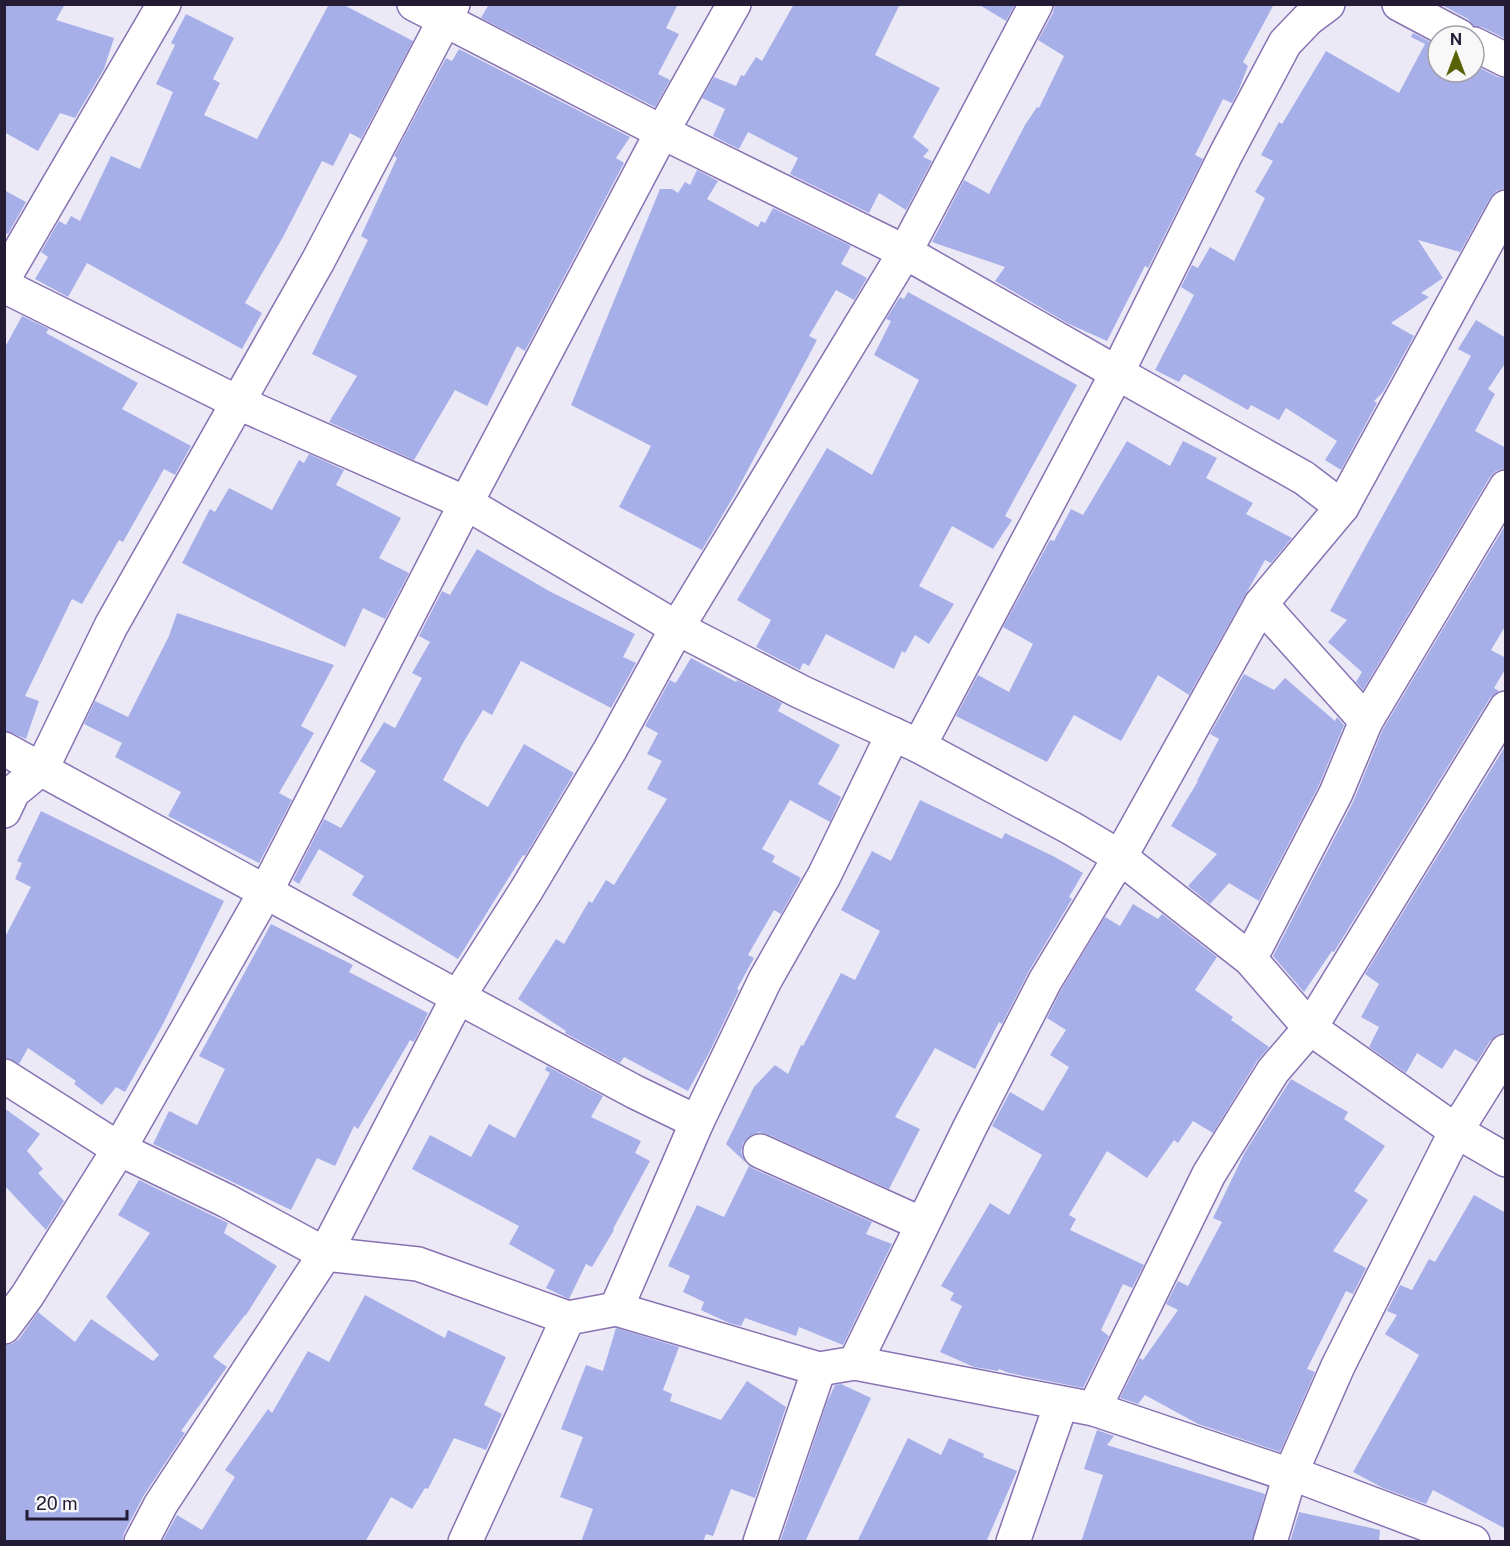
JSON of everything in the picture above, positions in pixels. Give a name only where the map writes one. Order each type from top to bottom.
[{"type":"street","points":[[4,278],[164,4]]},
{"type":"street","points":[[414,4],[449,13],[662,132],[905,252],[1304,478],[1342,507]]},
{"type":"street","points":[[4,1327],[27,1296],[119,1149],[266,891],[466,503],[662,132],[734,4]]},
{"type":"street","points":[[141,1542],[161,1504],[325,1254],[458,997],[527,889],[604,760],[678,628],[905,252],[1036,4]]},
{"type":"street","points":[[616,1309],[697,1122],[765,980],[1117,374],[1226,154],[1285,43],[1308,19],[1328,4]]},
{"type":"street","points":[[1399,4],[1437,24]]},
{"type":"street","points":[[4,812],[14,792],[42,768],[111,626],[318,261],[449,13]]},
{"type":"street","points":[[1486,50],[1506,60]]},
{"type":"street","points":[[855,1363],[922,1224],[1045,981],[1120,857],[1261,604],[1342,507],[1506,207]]},
{"type":"street","points":[[4,286],[238,403],[466,503],[678,628],[801,692],[906,740],[1071,828],[1120,857],[1250,959],[1310,1028],[1456,1131],[1506,1160]]},
{"type":"street","points":[[1250,959],[1336,794],[1366,721],[1506,487]]},
{"type":"street","points":[[1261,604],[1366,721]]},
{"type":"street","points":[[1094,1409],[1209,1174],[1273,1071],[1310,1028],[1506,708]]},
{"type":"street","points":[[4,749],[458,997],[635,1092],[697,1122]]},
{"type":"street","points":[[1270,1542],[1290,1475],[1338,1366],[1456,1131],[1506,1051]]},
{"type":"street","points":[[4,1076],[119,1149],[227,1201],[325,1254],[418,1264],[568,1318],[616,1309],[819,1369],[855,1363],[1094,1409],[1304,1478],[1473,1542]]},
{"type":"street","points":[[760,1151],[922,1224]]},
{"type":"street","points":[[465,1542],[568,1318]]},
{"type":"street","points":[[760,1542],[819,1369]]},
{"type":"street","points":[[1013,1542],[1061,1404]]},
{"type":"building","points":[[4,4],[65,4],[56,20],[114,38],[104,69],[75,118],[60,113],[38,151],[4,132]]},
{"type":"building","points":[[329,4],[342,4],[413,41],[361,139],[350,133],[333,166],[322,161],[283,237],[245,303],[262,313],[242,349],[87,263],[68,297],[35,279],[48,257],[41,252],[59,221],[66,225],[71,216],[80,221],[111,156],[140,169],[173,92],[156,84],[175,45],[171,43],[186,14],[234,38],[213,79],[220,83],[204,115],[257,139]]},
{"type":"building","points":[[489,4],[678,4],[666,28],[679,34],[658,74],[670,80],[655,107],[481,18]]},
{"type":"building","points":[[794,4],[900,4],[875,55],[940,88],[913,137],[929,150],[923,157],[932,161],[906,210],[879,193],[869,213],[790,174],[798,158],[748,132],[739,149],[713,136],[725,109],[702,98],[714,77],[736,86],[741,75],[744,76],[756,57],[762,61]]},
{"type":"building","points":[[978,4],[1015,4],[1006,21]]},
{"type":"building","points":[[1055,4],[1274,4],[1243,62],[1248,66],[1239,89],[1232,103],[1223,99],[1195,155],[1203,159],[1148,268],[1145,266],[1107,341],[1069,324],[995,281],[1005,267],[932,242],[964,180],[989,194],[1025,125],[1037,107],[1039,108],[1064,56],[1038,40],[1053,13]]},
{"type":"building","points":[[1440,4],[1506,4],[1506,39],[1486,29],[1486,24],[1472,24],[1468,19]]},
{"type":"building","points":[[1413,33],[1426,40],[1426,84],[1486,84],[1486,71],[1506,78],[1506,188],[1496,191],[1490,198],[1460,252],[1418,240],[1443,278],[1421,293],[1429,297],[1391,323],[1414,336],[1383,392],[1374,401],[1377,403],[1341,470],[1325,460],[1337,441],[1286,408],[1279,420],[1251,405],[1248,410],[1184,374],[1179,382],[1155,370],[1194,295],[1181,287],[1192,265],[1198,268],[1210,247],[1234,261],[1265,198],[1255,192],[1273,161],[1261,155],[1279,122],[1282,124],[1326,51],[1399,93],[1425,44],[1411,37]]},
{"type":"building","points":[[459,49],[630,137],[616,158],[624,163],[525,351],[517,346],[487,406],[455,390],[414,460],[329,422],[357,376],[312,354],[368,240],[361,236],[397,158],[394,156],[446,58],[452,61]]},
{"type":"building","points":[[697,170],[718,181],[707,199],[758,227],[761,221],[765,223],[773,208],[851,246],[841,264],[867,278],[854,300],[836,290],[809,336],[817,340],[735,494],[702,550],[619,507],[651,446],[571,405],[660,189],[672,189],[678,193],[685,182],[690,185]]},
{"type":"building","points":[[4,190],[26,202],[8,234],[4,232]]},
{"type":"building","points":[[908,292],[1077,385],[1005,516],[1012,520],[993,549],[952,526],[919,586],[954,604],[929,644],[915,635],[905,653],[902,651],[894,669],[826,634],[809,666],[803,663],[800,670],[756,647],[771,620],[737,600],[827,448],[872,475],[919,380],[874,355],[891,321],[886,319],[900,297],[904,299]]},
{"type":"building","points":[[22,316],[49,329],[46,333],[138,383],[122,409],[191,446],[175,475],[164,469],[123,542],[119,540],[82,604],[72,599],[25,696],[39,701],[26,739],[4,730],[4,349]]},
{"type":"building","points":[[1476,320],[1506,338],[1506,362],[1488,389],[1495,394],[1475,431],[1506,448],[1506,468],[1496,471],[1490,477],[1363,690],[1356,682],[1362,672],[1328,642],[1347,620],[1330,611],[1471,356],[1458,349]]},
{"type":"building","points":[[1127,441],[1170,466],[1183,441],[1217,458],[1206,478],[1253,503],[1246,514],[1292,538],[1271,563],[1265,560],[1189,695],[1158,675],[1121,741],[1074,715],[1047,762],[956,716],[978,675],[1009,692],[1033,644],[1003,627],[1050,540],[1054,541],[1071,509],[1083,515]]},
{"type":"building","points":[[309,454],[344,470],[336,485],[401,518],[379,558],[409,573],[385,619],[363,608],[345,647],[182,563],[210,509],[215,512],[229,488],[272,510],[299,460],[304,463]]},
{"type":"building","points":[[1506,524],[1506,625],[1491,650],[1506,658],[1506,668],[1494,688],[1499,691],[1490,698],[1334,952],[1332,951],[1304,992],[1273,956],[1353,802],[1383,729]]},
{"type":"building","points":[[477,549],[549,591],[635,634],[623,657],[636,663],[611,708],[521,661],[492,715],[483,710],[463,743],[443,780],[488,807],[524,744],[574,773],[525,856],[523,855],[458,959],[352,895],[364,876],[319,849],[299,884],[293,880],[324,819],[341,828],[376,771],[360,761],[384,722],[395,728],[422,678],[412,673],[430,642],[419,636],[442,591],[450,595]]},
{"type":"building","points":[[177,613],[334,665],[301,726],[314,733],[279,793],[292,800],[259,863],[168,816],[181,792],[115,757],[122,743],[84,724],[95,701],[128,717],[169,636]]},
{"type":"building","points":[[691,658],[782,703],[778,711],[840,745],[818,784],[841,797],[830,822],[790,800],[762,849],[775,856],[772,862],[801,878],[781,914],[774,910],[748,955],[754,958],[737,989],[739,990],[709,1053],[688,1091],[624,1057],[620,1063],[565,1033],[566,1031],[518,999],[556,939],[564,944],[589,901],[592,903],[606,880],[614,885],[667,799],[647,789],[662,761],[647,754],[658,733],[645,726],[670,680],[675,683],[677,681]]},
{"type":"building","points":[[1244,674],[1274,690],[1285,678],[1335,721],[1337,717],[1344,725],[1319,785],[1259,901],[1229,883],[1210,904],[1188,886],[1217,854],[1171,826],[1198,781],[1219,739],[1210,734]]},
{"type":"building","points":[[1506,745],[1506,1032],[1490,1041],[1477,1062],[1455,1049],[1442,1069],[1417,1053],[1406,1073],[1369,1047],[1379,1027],[1361,1017],[1379,984],[1365,974]]},
{"type":"building","points":[[920,800],[1002,839],[1005,833],[1083,873],[1069,897],[1072,899],[1029,971],[1002,1024],[999,1022],[975,1069],[935,1048],[895,1117],[920,1129],[889,1189],[759,1132],[750,1136],[743,1143],[741,1152],[745,1162],[726,1144],[754,1087],[775,1065],[788,1074],[801,1045],[803,1046],[841,973],[855,980],[880,931],[841,910],[872,851],[891,861]]},
{"type":"building","points":[[41,811],[224,901],[163,1024],[125,1092],[116,1087],[102,1105],[74,1084],[76,1081],[28,1048],[19,1064],[4,1057],[4,939],[31,887],[15,879],[22,863],[17,861]]},
{"type":"building","points":[[1133,904],[1158,919],[1162,914],[1217,957],[1195,990],[1269,1047],[1257,1061],[1213,1133],[1193,1121],[1178,1143],[1174,1140],[1147,1178],[1107,1151],[1069,1215],[1076,1219],[1070,1230],[1144,1265],[1132,1288],[1123,1284],[1101,1330],[1109,1336],[1083,1388],[999,1369],[998,1371],[974,1367],[940,1352],[962,1306],[950,1300],[954,1293],[941,1286],[990,1203],[1009,1215],[1042,1155],[992,1126],[1010,1092],[1043,1111],[1069,1067],[1050,1055],[1066,1030],[1047,1018],[1061,990],[1105,917],[1120,926]]},
{"type":"building","points":[[271,924],[353,965],[349,972],[428,1013],[414,1042],[410,1040],[358,1129],[354,1126],[335,1166],[317,1158],[291,1210],[153,1144],[169,1111],[197,1125],[225,1069],[199,1056]]},
{"type":"building","points":[[547,1066],[603,1096],[591,1117],[641,1141],[635,1153],[650,1161],[614,1230],[592,1267],[586,1264],[569,1299],[546,1288],[555,1270],[509,1244],[519,1226],[412,1169],[430,1135],[471,1157],[489,1124],[515,1138],[550,1073],[545,1070]]},
{"type":"building","points":[[1291,1079],[1348,1112],[1344,1119],[1385,1146],[1354,1191],[1368,1200],[1333,1251],[1366,1268],[1353,1294],[1346,1291],[1307,1369],[1315,1372],[1280,1452],[1198,1424],[1145,1395],[1138,1404],[1120,1398],[1140,1358],[1143,1360],[1178,1310],[1166,1304],[1178,1281],[1188,1286],[1222,1222],[1213,1218],[1245,1152]]},
{"type":"building","points":[[4,1108],[40,1134],[27,1151],[43,1169],[38,1173],[64,1201],[46,1230],[4,1185]]},
{"type":"building","points":[[747,1164],[872,1222],[866,1234],[892,1244],[843,1345],[799,1327],[796,1336],[745,1318],[741,1326],[729,1323],[701,1310],[704,1302],[683,1292],[690,1276],[668,1266],[697,1205],[724,1217],[749,1166]]},
{"type":"building","points":[[139,1180],[228,1223],[224,1233],[277,1266],[246,1315],[213,1357],[227,1367],[181,1431],[185,1433],[144,1495],[124,1533],[122,1542],[4,1542],[4,1345],[12,1344],[19,1339],[38,1312],[75,1342],[91,1319],[153,1361],[159,1355],[106,1297],[150,1233],[118,1215]]},
{"type":"building","points":[[1474,1195],[1506,1213],[1506,1529],[1433,1490],[1426,1504],[1383,1488],[1353,1472],[1419,1355],[1385,1334],[1397,1315],[1387,1311],[1400,1285],[1412,1290],[1429,1259],[1435,1262]]},
{"type":"building","points":[[365,1295],[445,1338],[448,1330],[506,1357],[484,1405],[502,1414],[486,1450],[454,1438],[428,1489],[425,1488],[412,1509],[391,1497],[365,1542],[162,1542],[177,1515],[202,1530],[235,1477],[225,1470],[268,1409],[272,1413],[308,1351],[329,1362]]},
{"type":"building","points":[[616,1328],[679,1347],[663,1390],[672,1394],[670,1401],[721,1420],[747,1381],[786,1407],[755,1498],[731,1489],[713,1536],[706,1534],[703,1542],[581,1542],[593,1509],[560,1497],[583,1437],[561,1429],[586,1365],[603,1371]]},
{"type":"building","points":[[841,1384],[871,1398],[805,1542],[780,1542],[827,1402],[835,1385]]},
{"type":"building","points":[[1097,1430],[1114,1436],[1107,1445],[1265,1494],[1252,1542],[1081,1542],[1103,1475],[1084,1469]]},
{"type":"building","points":[[908,1438],[941,1455],[949,1438],[984,1454],[983,1457],[1017,1471],[986,1542],[857,1542]]},
{"type":"building","points":[[1299,1512],[1380,1530],[1379,1542],[1290,1542]]}]
